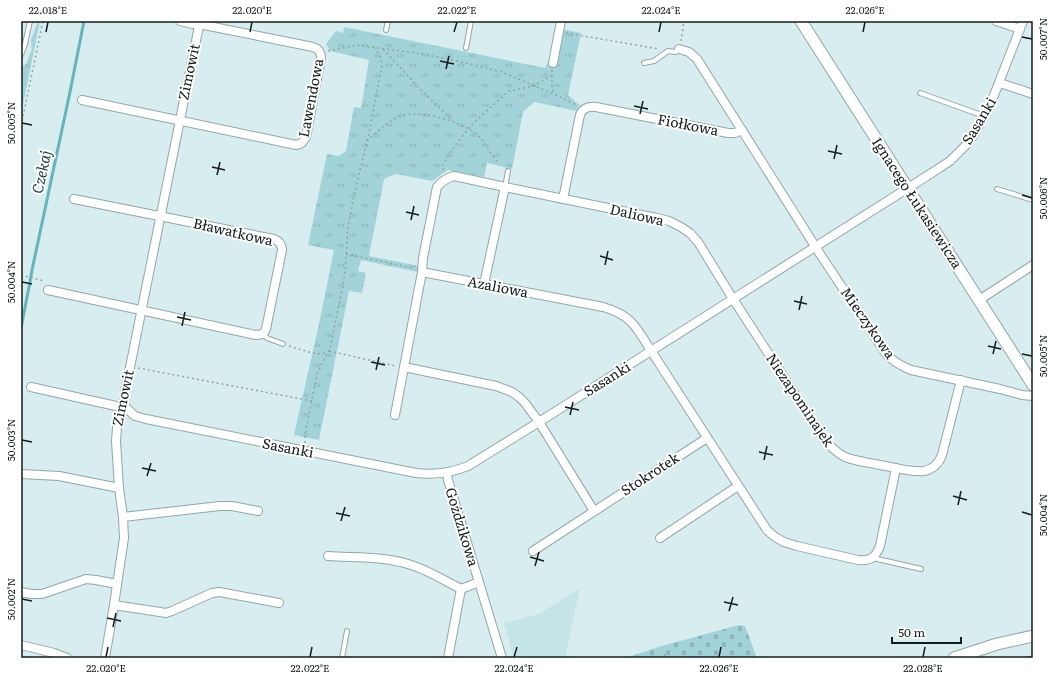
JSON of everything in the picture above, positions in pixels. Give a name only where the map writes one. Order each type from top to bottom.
[{"type":"street","name":"Zimowit","points":[[105,658],[124,538],[116,435],[124,406],[130,366],[199,22],[193,24],[180,21]]},
{"type":"street","points":[[553,63],[561,21]]},
{"type":"street","name":"Ignacego Łukasiewicza","points":[[800,21],[1033,385]]},
{"type":"street","points":[[996,21],[1020,29]]},
{"type":"street","name":"Sasanki","points":[[31,387],[116,406],[124,406],[135,416],[140,418],[416,473],[447,473],[468,466],[942,167],[958,154],[966,145],[985,116],[1000,83],[1023,21]]},
{"type":"street","name":"Lawendowa","points":[[179,121],[296,145],[304,142],[306,138],[321,58],[321,53],[318,49],[199,22]]},
{"type":"street","name":"Fiołkowa","points":[[679,49],[689,52],[697,59],[815,246]]},
{"type":"street","points":[[1000,83],[1033,94]]},
{"type":"street","points":[[82,100],[179,121]]},
{"type":"street","name":"Fiołkowa","points":[[584,109],[587,107],[596,107],[732,134],[742,130]]},
{"type":"street","points":[[563,199],[580,115],[584,109]]},
{"type":"street","name":"Daliowa","points":[[447,177],[454,176],[658,218],[681,227],[690,233],[698,242],[733,299]]},
{"type":"street","points":[[395,415],[437,187],[447,177]]},
{"type":"street","points":[[484,284],[505,187]]},
{"type":"street","points":[[74,199],[160,216]]},
{"type":"street","name":"Bławatkowa","points":[[160,216],[274,239],[280,243],[282,250],[266,329],[263,334]]},
{"type":"street","name":"Mieczykowa","points":[[815,246],[887,355],[894,362],[911,370],[961,380],[1022,395],[1033,396]]},
{"type":"street","points":[[979,300],[1033,265]]},
{"type":"street","name":"Azaliowa","points":[[422,272],[612,310],[621,314],[634,324],[651,351]]},
{"type":"street","points":[[48,290],[256,334],[263,334]]},
{"type":"street","name":"Niezapominajek","points":[[733,299],[831,448],[837,453],[847,457],[896,468]]},
{"type":"street","points":[[651,351],[767,530],[784,542],[858,560],[866,560],[877,554],[880,546],[896,468],[924,471],[931,469],[939,462],[942,456],[961,380]]},
{"type":"street","points":[[404,367],[488,383],[504,388],[519,397],[525,402],[539,422],[594,511]]},
{"type":"street","name":"Stokrotek","points":[[533,551],[707,438]]},
{"type":"street","name":"Goździkowa","points":[[447,473],[502,658]]},
{"type":"street","points":[[21,474],[52,476],[119,488]]},
{"type":"street","points":[[660,538],[738,486]]},
{"type":"street","points":[[123,517],[220,506],[232,506],[258,512]]},
{"type":"street","points":[[328,556],[397,561],[420,568],[461,589],[448,658]]},
{"type":"street","points":[[21,592],[42,594],[86,579],[117,584]]},
{"type":"street","name":"Goździkowa","points":[[461,589],[479,582]]},
{"type":"street","points":[[114,605],[166,613],[172,612],[212,593],[219,592],[279,603]]},
{"type":"street","points":[[954,658],[997,644],[1033,636]]},
{"type":"street","points":[[21,645],[54,652],[67,658]]},
{"type":"lane","points":[[21,55],[30,21]]},
{"type":"lane","points":[[386,30],[388,21]]},
{"type":"lane","points":[[466,48],[471,21]]},
{"type":"lane","points":[[644,63],[654,61],[668,51],[676,52],[679,49]]},
{"type":"lane","points":[[920,93],[985,116]]},
{"type":"lane","points":[[505,187],[508,171]]},
{"type":"lane","points":[[997,189],[1033,200]]},
{"type":"lane","points":[[263,334],[267,338],[283,344]]},
{"type":"lane","points":[[872,558],[922,569]]},
{"type":"lane","points":[[342,658],[347,632]]},
{"type":"path","points":[[21,126],[43,21]]},
{"type":"path","points":[[679,49],[684,21]]},
{"type":"path","points":[[559,32],[589,36],[668,51]]},
{"type":"path","points":[[321,53],[357,45],[423,54],[477,65],[502,72],[554,94],[584,109]]},
{"type":"path","points":[[304,451],[305,434],[317,374],[330,348],[342,290],[348,228],[382,65],[381,58],[376,48]]},
{"type":"path","points":[[383,49],[421,90],[454,122]]},
{"type":"path","points":[[553,63],[552,89],[554,94]]},
{"type":"path","points":[[447,177],[442,166],[468,129],[482,115],[510,91],[534,86],[552,74]]},
{"type":"path","points":[[367,141],[393,120],[413,113],[441,118],[454,122],[468,129],[481,138],[497,162]]},
{"type":"path","points":[[346,254],[413,268],[422,272]]},
{"type":"path","points":[[21,276],[48,282],[48,290]]},
{"type":"path","points":[[283,344],[318,354],[328,352],[404,367]]},
{"type":"path","points":[[130,366],[312,401]]},
{"type":"path","points":[[664,654],[666,658]]},
{"type":"shaded area","points":[[580,588],[565,658],[514,658],[504,623],[539,614]]},
{"type":"green space","points":[[38,21],[40,21],[21,114],[21,67],[26,64],[32,49],[31,40]]},
{"type":"green space","points":[[344,27],[545,68],[547,63],[554,65],[562,29],[581,33],[568,95],[579,105],[577,111],[534,102],[523,112],[512,169],[487,163],[484,177],[448,170],[432,181],[396,174],[384,179],[369,256],[419,266],[418,272],[361,260],[358,271],[366,273],[362,293],[349,291],[319,440],[294,435],[334,250],[308,245],[327,154],[339,156],[346,151],[354,107],[361,108],[369,60],[330,51],[326,44],[336,31],[343,33]]},
{"type":"green space","points":[[739,625],[745,626],[757,658],[625,658],[662,646]]},
{"type":"waterway","name":"Czekaj","points":[[21,328],[84,21]]},
{"type":"waterway","points":[[1027,658],[1033,657]]}]
